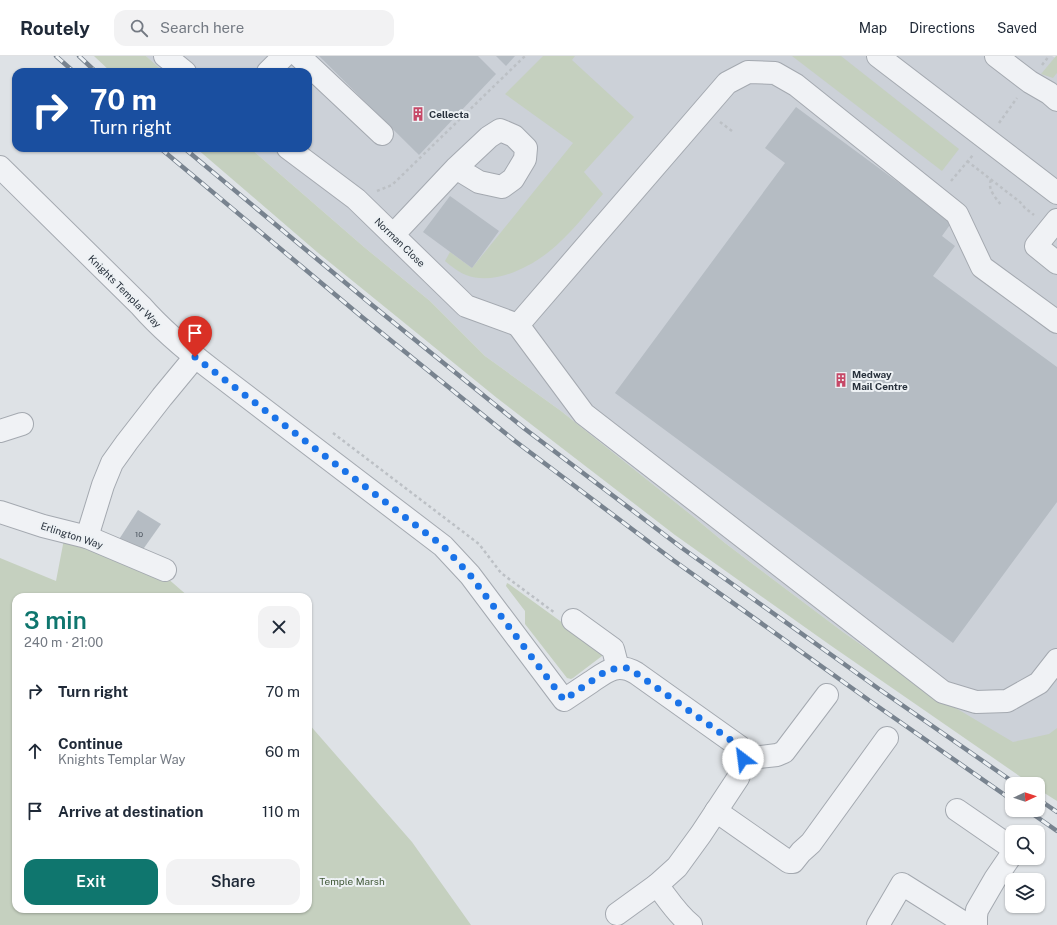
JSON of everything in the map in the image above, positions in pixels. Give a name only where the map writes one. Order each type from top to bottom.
[{"type":"street","points":[[272,68],[284,56]]},
{"type":"street","points":[[299,56],[312,68]]},
{"type":"street","points":[[878,56],[1057,193]]},
{"type":"street","points":[[996,56],[1030,82],[1054,92]]},
{"type":"street","points":[[312,68],[382,134]]},
{"type":"street","points":[[1057,322],[982,267],[957,214],[796,85],[775,73],[748,72],[727,83],[518,325],[584,414],[943,692],[976,702],[1007,701],[1039,682],[1057,660]]},
{"type":"street","name":"Norman Close","points":[[293,152],[356,198],[466,306],[518,325]]},
{"type":"street","points":[[393,235],[456,168]]},
{"type":"street","name":"Knights Templar Way","points":[[2,173],[162,328],[195,357],[435,539],[470,575],[564,700],[606,671],[618,668]]},
{"type":"street","points":[[1053,224],[1036,246],[1057,263]]},
{"type":"street","points":[[87,537],[103,485],[112,463],[162,397],[195,357]]},
{"type":"street","points":[[0,431],[22,424]]},
{"type":"street","name":"Erlington Way","points":[[0,512],[43,526],[87,537],[165,570]]},
{"type":"street","points":[[573,620],[612,649],[618,668],[626,668],[636,673],[735,743],[742,750],[743,759],[738,778],[677,867],[657,885],[617,914]]},
{"type":"street","points":[[743,759],[777,755],[784,752],[827,695]]},
{"type":"street","points":[[716,811],[789,862],[793,862],[811,843],[886,738]]},
{"type":"street","points":[[957,810],[1005,843]]},
{"type":"street","points":[[878,925],[902,884],[964,923],[970,925],[976,924],[977,910],[1005,864]]},
{"type":"street","points":[[657,885],[677,912],[691,925]]},
{"type":"path","points":[[356,198],[392,185],[525,56]]},
{"type":"path","points":[[937,198],[986,139],[1008,109]]},
{"type":"path","points":[[967,161],[1020,202],[1025,208],[1053,224]]},
{"type":"path","points":[[991,180],[990,186],[1000,205]]},
{"type":"path","points":[[332,432],[479,544],[504,575],[562,619],[567,621],[573,620]]},
{"type":"path","points":[[502,582],[504,575]]},
{"type":"shaded area","points":[[146,56],[1052,56],[1057,59],[1057,779],[843,632],[725,543],[561,411],[485,356],[430,301],[364,247],[255,152],[312,152],[312,68],[160,68]]},
{"type":"green space","points":[[94,56],[146,56],[160,68],[107,68]]},
{"type":"green space","points":[[543,56],[575,56],[572,60],[634,117],[584,172],[603,194],[560,242],[540,258],[503,276],[478,278],[466,275],[457,271],[445,261],[450,252],[472,268],[573,143],[505,94]]},
{"type":"green space","points":[[792,56],[841,56],[959,149],[942,171]]},
{"type":"green space","points":[[1056,56],[1057,73],[1053,78],[1041,74]]},
{"type":"green space","points":[[201,152],[255,152],[364,247],[430,301],[485,356],[561,411],[725,543],[843,632],[927,691],[1013,742],[1049,734],[1057,728],[1057,801],[1045,793],[1045,777],[1021,777],[830,645],[675,535],[497,398],[317,252]]},
{"type":"green space","name":"Temple Marsh","points":[[65,534],[166,577],[184,593],[12,593],[12,913],[312,913],[312,728],[412,842],[471,925],[0,925],[0,558],[56,581]]},
{"type":"green space","points":[[507,583],[603,652],[602,656],[573,678],[567,678],[525,624],[525,611],[506,586]]},
{"type":"building","name":"Cellecta","points":[[319,56],[478,56],[496,74],[419,155]]},
{"type":"building","points":[[496,56],[515,56],[506,66]]},
{"type":"building","name":"Medway Mail Centre","points":[[796,107],[952,222],[942,236],[955,246],[933,276],[1057,367],[1057,502],[953,643],[615,393],[785,163],[765,148]]},
{"type":"building","points":[[450,196],[499,231],[472,268],[423,232]]},
{"type":"building","points":[[138,510],[161,524],[139,555],[116,544]]},
{"type":"railway","points":[[56,56],[70,68]]},
{"type":"railway","points":[[79,56],[92,68]]},
{"type":"railway","points":[[165,152],[362,317],[515,441],[673,560],[870,701],[1005,795]]},
{"type":"railway","points":[[189,152],[372,305],[525,429],[682,548],[879,689],[1006,777]]},
{"type":"railway","points":[[1045,804],[1057,812]]},
{"type":"railway","points":[[1037,817],[1057,831]]},
{"type":"place","name":"Cellecta","points":[[418,114]]},
{"type":"place","name":"Medway Mail Centre","points":[[841,380]]},
{"type":"route","points":[[195,357],[443,546],[470,575],[564,700],[610,669],[630,669],[735,743],[742,750],[743,759]]}]
